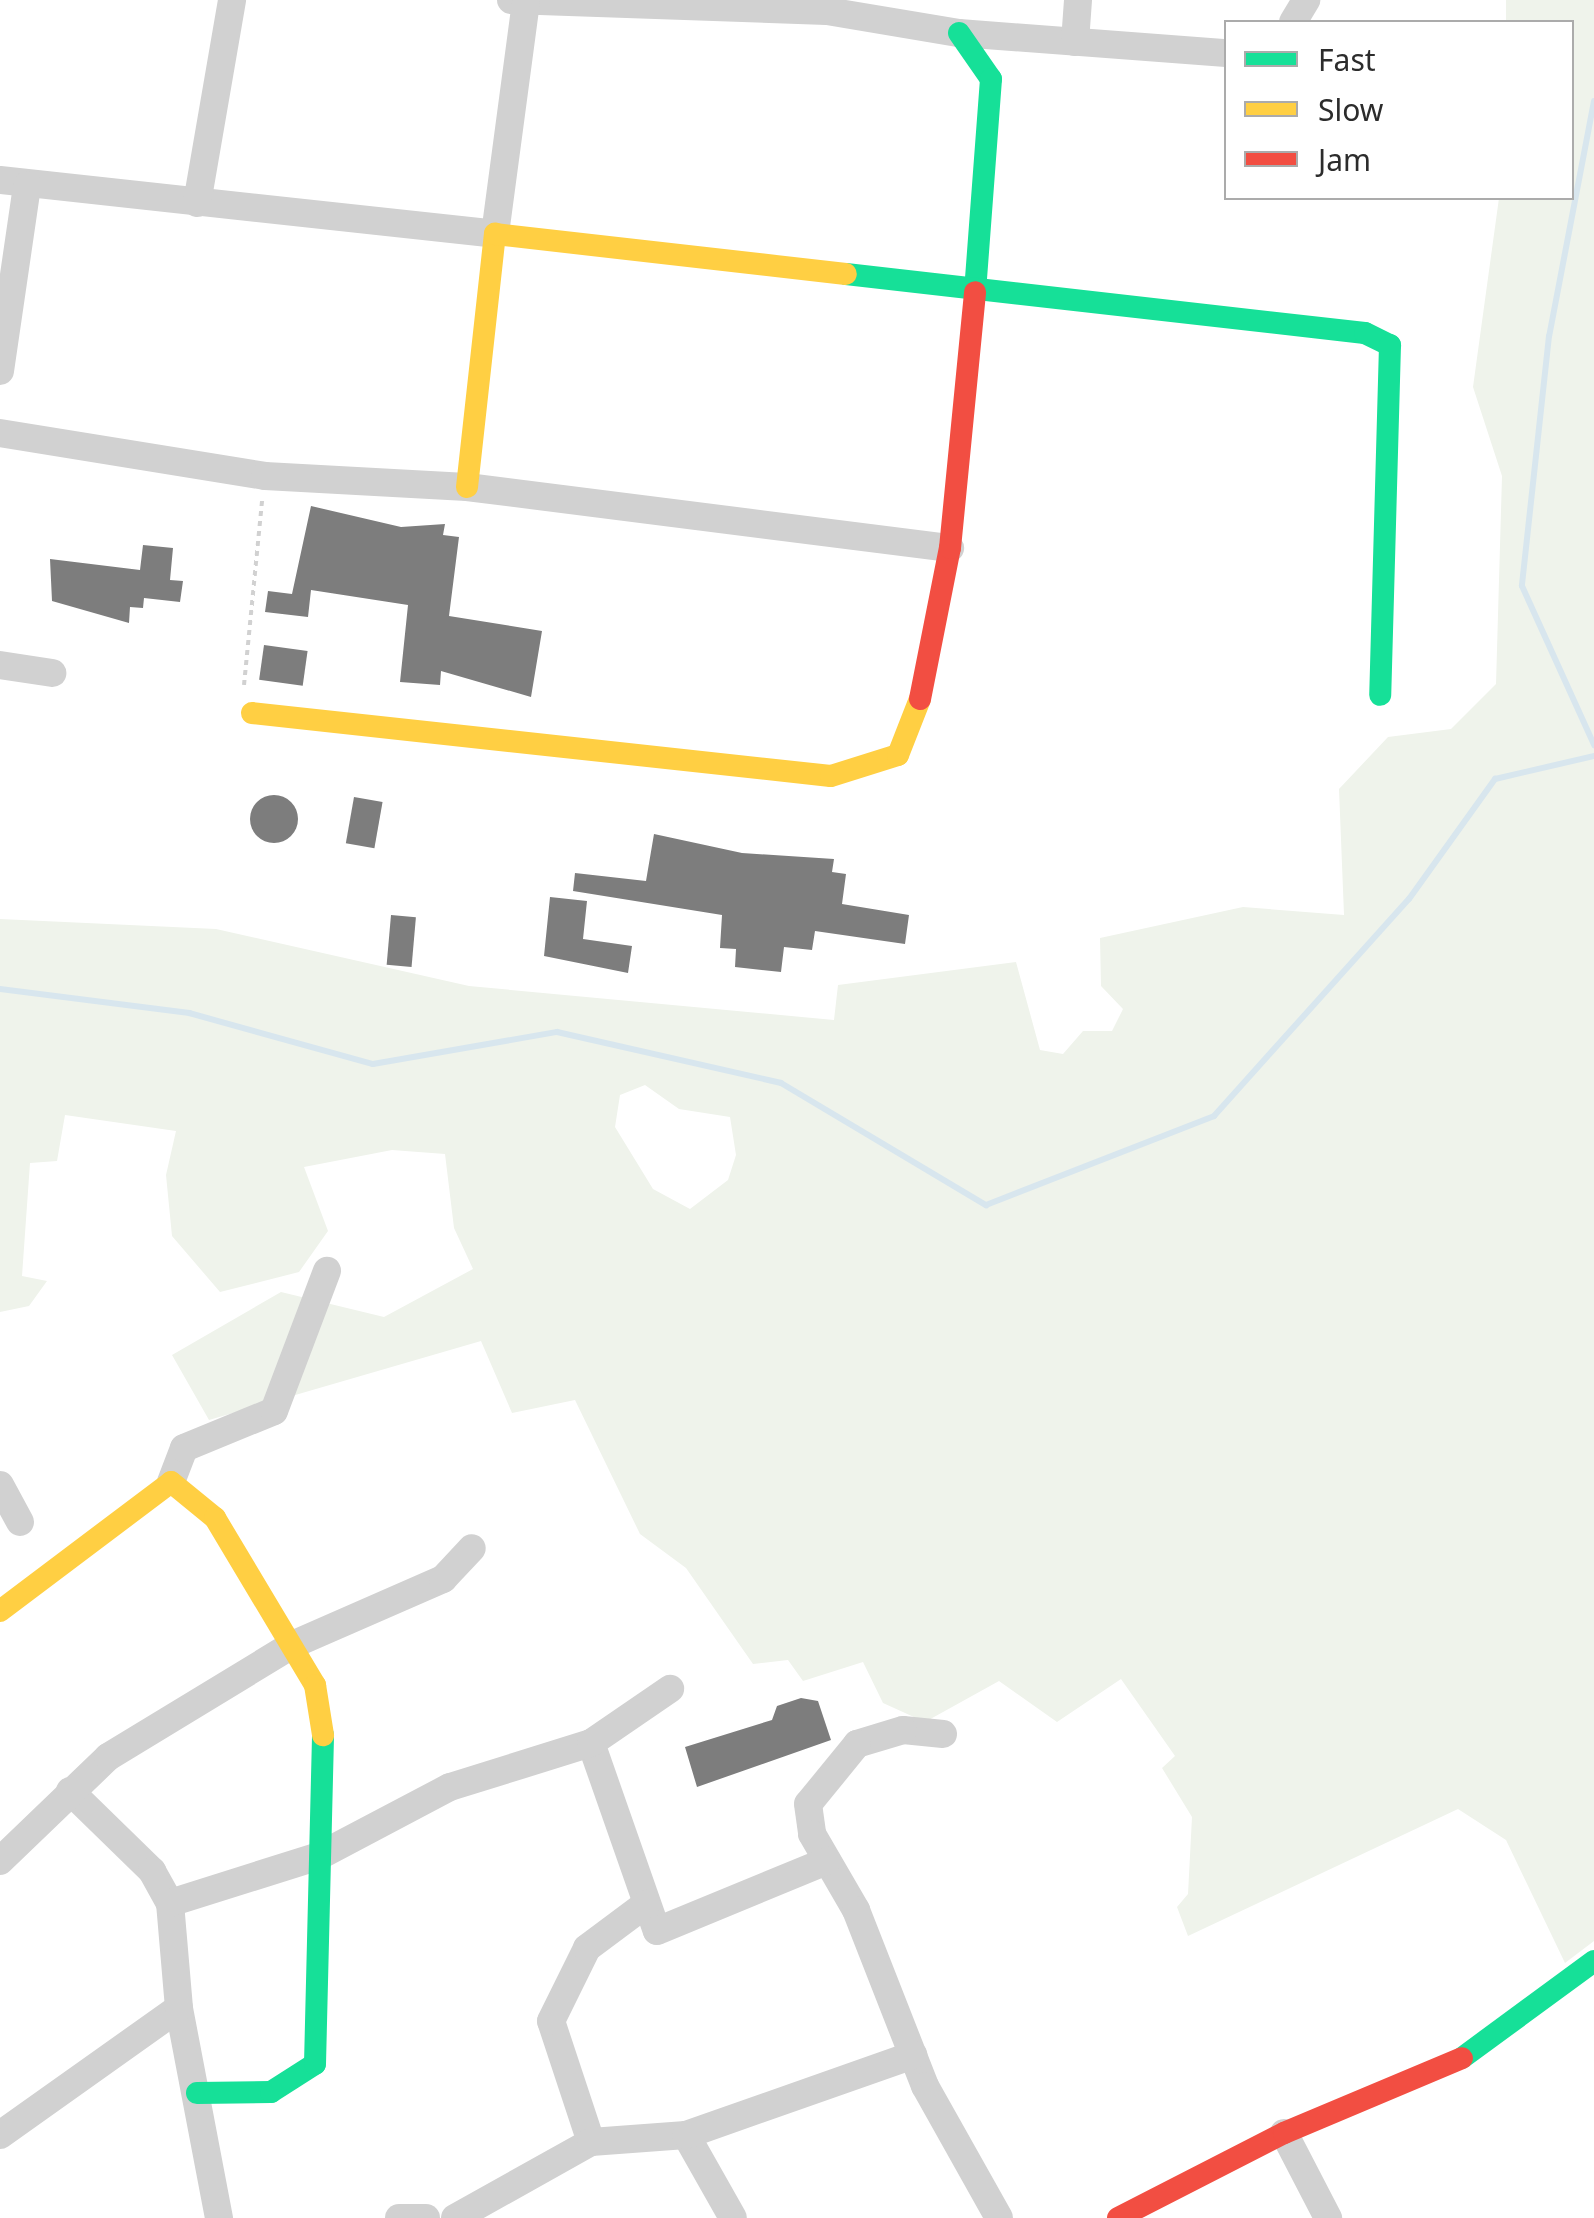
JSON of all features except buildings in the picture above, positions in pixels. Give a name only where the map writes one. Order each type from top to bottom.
[{"type":"street","points":[[197,203],[232,0]]},
{"type":"street","points":[[1075,42],[1078,0]]},
{"type":"street","points":[[467,488],[518,2],[828,6],[958,33],[1224,53]]},
{"type":"street","points":[[252,713],[831,776],[871,770],[898,755],[916,724],[950,548],[976,293],[990,79],[958,33]]},
{"type":"street","points":[[0,370],[14,182],[495,234],[976,293],[1365,333],[1390,345],[1380,695]]},
{"type":"street","points":[[0,434],[265,476],[467,488],[950,548]]},
{"type":"street","points":[[0,665],[52,673]]},
{"type":"street","points":[[0,1611],[171,1482],[184,1448],[274,1411],[328,1270]]},
{"type":"street","points":[[171,1482],[215,1518],[292,1645],[323,1717],[315,2064],[271,2092],[197,2094]]},
{"type":"street","points":[[0,1486],[20,1522]]},
{"type":"street","points":[[0,1860],[108,1757],[292,1645],[443,1580],[472,1548]]},
{"type":"street","points":[[170,1903],[320,1856],[450,1787],[591,1743],[670,1689]]},
{"type":"street","points":[[944,1734],[879,1734],[818,1784],[808,1804],[827,1861],[856,1910],[913,2054],[1000,2218]]},
{"type":"street","points":[[591,1743],[657,1931],[668,1934],[827,1861]]},
{"type":"street","points":[[70,1791],[152,1871],[170,1903],[178,2008],[219,2218]]},
{"type":"street","points":[[590,2142],[552,2022],[587,1948],[646,1904]]},
{"type":"street","points":[[1118,2218],[1284,2133],[1460,2060],[1594,1961]]},
{"type":"street","points":[[0,2135],[178,2008]]},
{"type":"street","points":[[456,2218],[590,2142],[686,2135],[913,2054]]},
{"type":"street","points":[[1284,2133],[1328,2218]]},
{"type":"street","points":[[686,2135],[733,2218]]},
{"type":"street","points":[[399,2218],[426,2218]]},
{"type":"path","points":[[252,713],[246,646],[265,476]]},
{"type":"shaded area","points":[[1506,0],[1594,0],[1594,1941],[1565,1963],[1506,1840],[1458,1809],[1188,1936],[1177,1907],[1188,1894],[1192,1817],[1162,1768],[1175,1756],[1121,1679],[1057,1722],[999,1681],[925,1722],[883,1703],[863,1662],[803,1681],[788,1660],[753,1664],[686,1568],[640,1534],[575,1400],[512,1413],[481,1341],[209,1420],[172,1355],[281,1292],[384,1317],[473,1269],[454,1228],[445,1154],[392,1150],[304,1167],[328,1231],[299,1272],[220,1292],[172,1236],[166,1175],[176,1131],[65,1115],[57,1161],[30,1163],[22,1276],[47,1281],[29,1306],[0,1312],[0,919],[216,929],[469,986],[834,1020],[838,985],[1016,962],[1040,1050],[1063,1054],[1083,1031],[1112,1031],[1123,1009],[1101,986],[1100,938],[1243,907],[1344,915],[1339,789],[1388,737],[1451,729],[1496,684],[1502,476],[1473,387],[1499,200],[1574,200],[1574,20],[1506,20]],"holes":[[[645,1085],[679,1109],[730,1117],[736,1155],[728,1180],[690,1209],[653,1189],[615,1127],[620,1095]]]},
{"type":"waterway","points":[[1594,101],[1549,336],[1522,586],[1594,745]]},
{"type":"waterway","points":[[0,989],[189,1013],[373,1064],[557,1032],[781,1083],[986,1205],[1214,1116],[1409,899],[1495,779],[1594,756]]},
{"type":"traffic: fast","points":[[959,33],[991,79],[975,292]]},
{"type":"traffic: fast","points":[[846,274],[1365,333],[1390,345],[1380,695]]},
{"type":"traffic: fast","points":[[197,2093],[271,2092],[315,2064],[323,1735]]},
{"type":"traffic: fast","points":[[1462,2058],[1594,1961]]},
{"type":"traffic: slow","points":[[467,487],[495,234],[846,274]]},
{"type":"traffic: slow","points":[[252,713],[831,776],[898,755],[920,699]]},
{"type":"traffic: slow","points":[[0,1611],[171,1482],[215,1518],[315,1685],[323,1735]]},
{"type":"traffic: jam","points":[[920,699],[950,548],[975,292]]},
{"type":"traffic: jam","points":[[1118,2218],[1284,2133],[1462,2058]]}]
